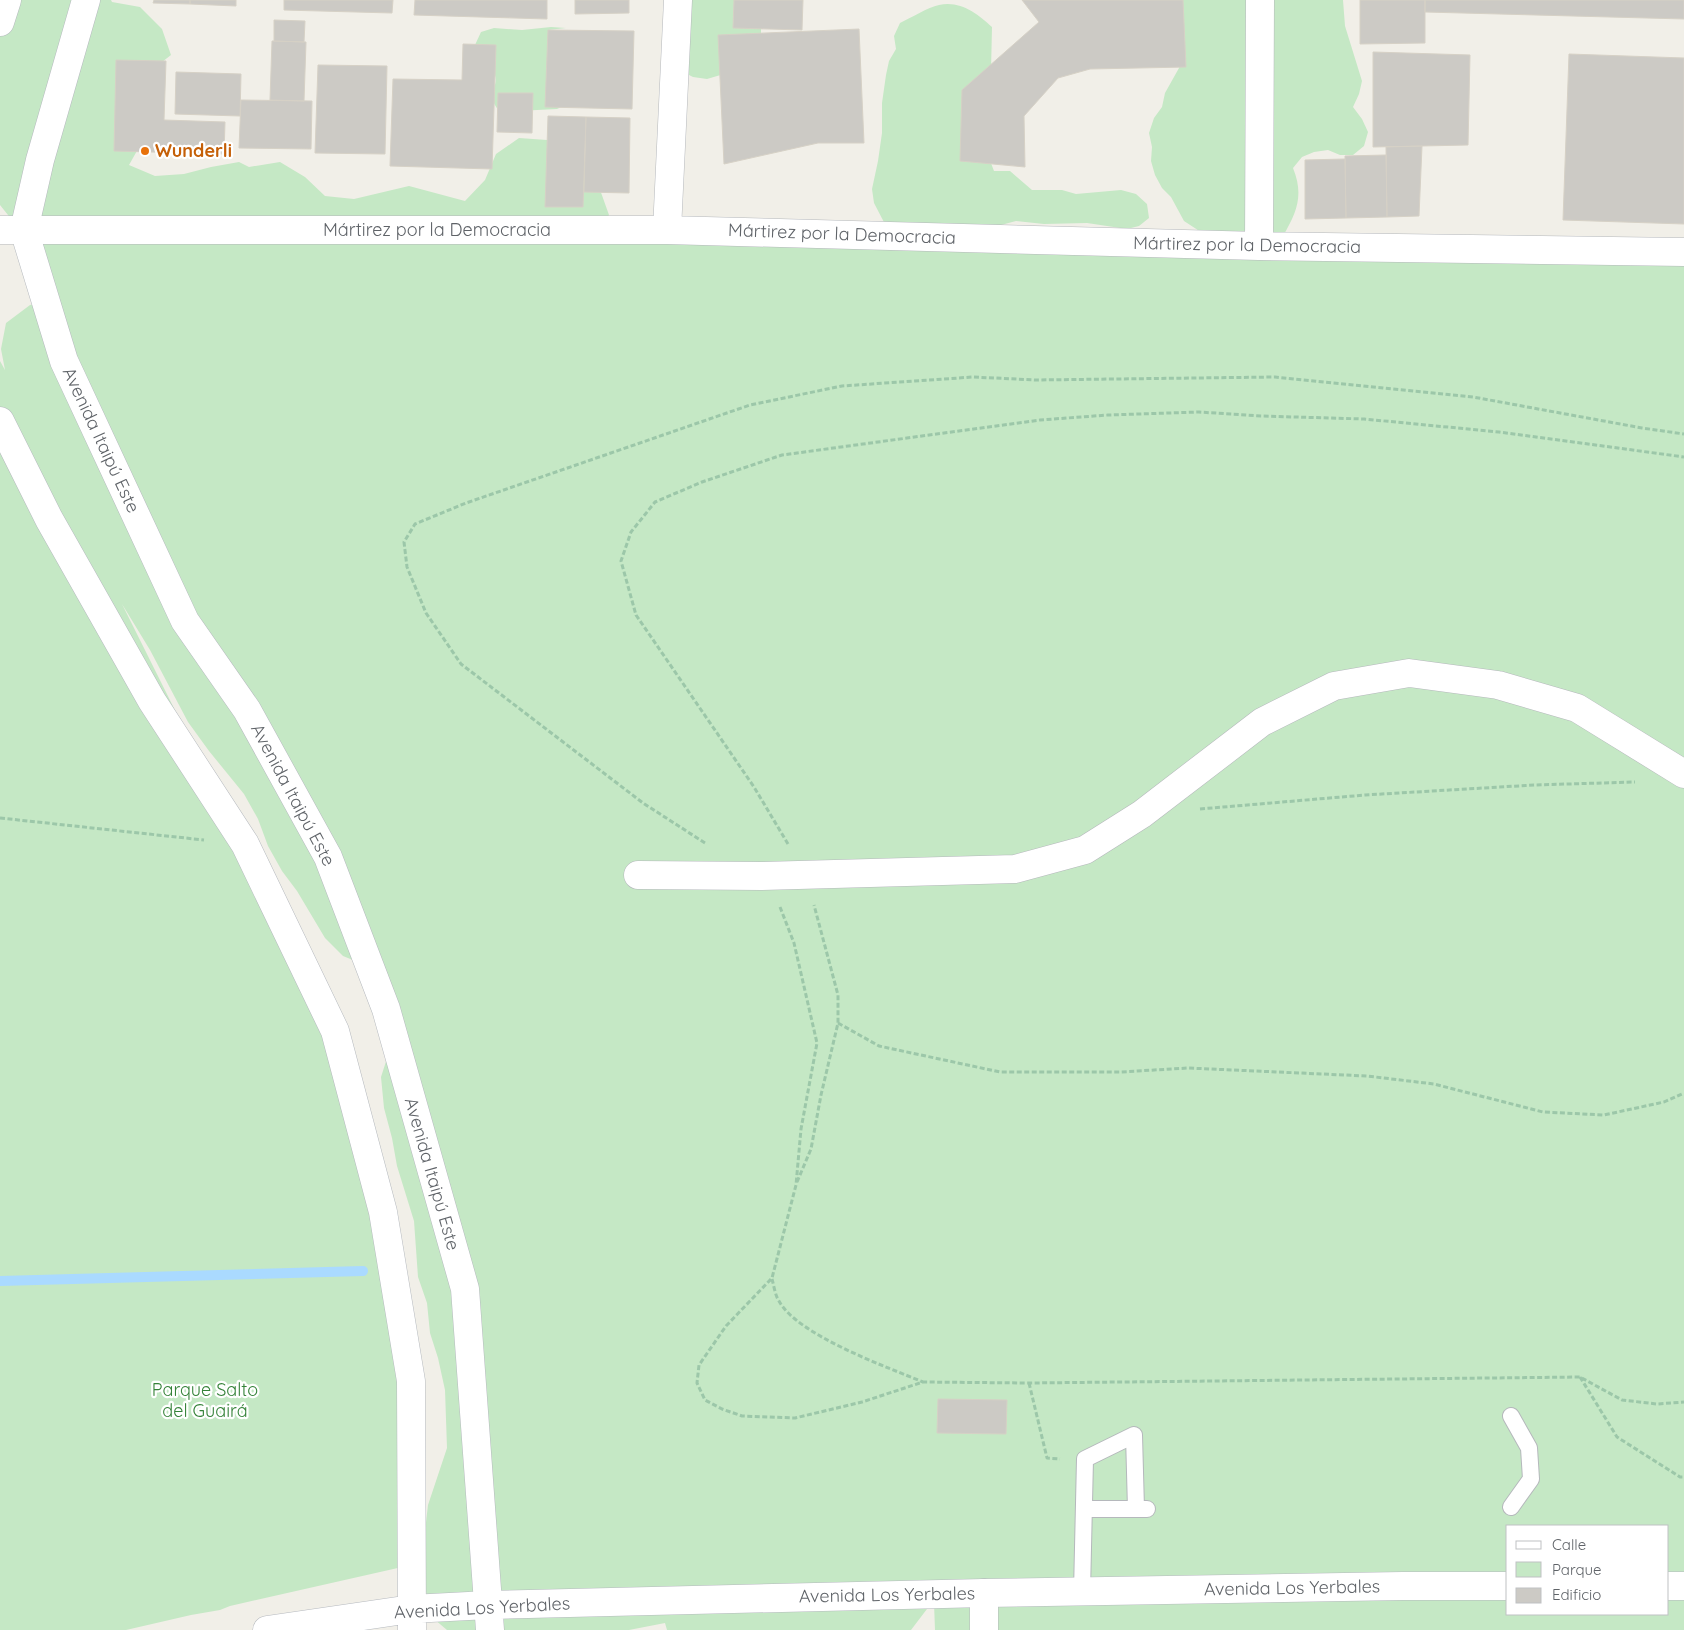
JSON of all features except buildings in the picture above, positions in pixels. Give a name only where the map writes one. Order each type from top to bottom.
[{"type":"street","points":[[0,22],[7,0]]},
{"type":"street","name":"Avenida Itaipú Este","points":[[86,0],[40,160],[12,230],[64,360],[185,621],[247,710],[328,857],[386,1009],[464,1289],[489,1618]]},
{"type":"street","points":[[667,230],[678,0]]},
{"type":"street","points":[[1259,246],[1260,0]]},
{"type":"street","name":"Mártirez por la Democracia","points":[[12,230],[667,230],[1259,246],[1684,252]]},
{"type":"street","points":[[0,421],[49,519],[152,701],[244,844],[335,1031],[383,1212],[411,1381],[412,1619]]},
{"type":"street","points":[[638,875],[761,876],[1015,869],[1084,850],[1142,814],[1262,722],[1334,686],[1410,673],[1498,684],[1577,708],[1684,774]]},
{"type":"street","name":"Avenida Los Yerbales","points":[[267,1630],[412,1619],[489,1618],[984,1593],[1506,1586]]},
{"type":"street","points":[[1669,1586],[1684,1586]]},
{"type":"street","points":[[984,1593],[984,1630]]},
{"type":"lane","points":[[1511,1416],[1529,1448],[1531,1479],[1511,1507]]},
{"type":"lane","points":[[1082,1592],[1085,1459],[1134,1435],[1141,1509],[1085,1509]]},
{"type":"path","points":[[713,848],[643,803],[461,664],[426,613],[408,566],[404,542],[415,524],[466,503],[750,405],[842,386],[973,376],[1036,380],[1275,378],[1473,396],[1642,428],[1684,434]]},
{"type":"path","points":[[1684,457],[1499,432],[1364,419],[1200,412],[1108,415],[1040,420],[782,455],[702,482],[655,502],[631,532],[621,561],[636,615],[754,787],[806,875],[838,995],[838,1023],[821,1095],[811,1149],[796,1185],[772,1278],[726,1326],[699,1364],[697,1383],[705,1400],[722,1409],[742,1416],[795,1418],[862,1402],[923,1382],[1030,1383],[1580,1377],[1622,1400],[1658,1404],[1684,1402]]},
{"type":"path","points":[[1191,810],[1365,795],[1637,782]]},
{"type":"path","points":[[0,818],[244,844]]},
{"type":"path","points":[[761,876],[781,907],[794,943],[817,1043],[801,1129],[796,1185]]},
{"type":"path","points":[[838,1023],[879,1046],[1000,1072],[1121,1072],[1188,1068],[1367,1076],[1434,1084],[1543,1112],[1604,1114],[1664,1102],[1684,1093]]},
{"type":"path","points":[[772,1278],[779,1301],[793,1318],[813,1332],[863,1358],[923,1382]]},
{"type":"path","points":[[1580,1377],[1617,1437],[1680,1477],[1684,1477]]},
{"type":"path","points":[[1030,1383],[1047,1458],[1085,1459]]},
{"type":"green space","name":"Parque Salto del Guairá","points":[[8,0],[111,0],[112,2],[140,7],[162,29],[171,55],[162,62],[142,142],[129,165],[155,176],[184,174],[239,162],[249,167],[280,162],[305,177],[325,196],[354,199],[409,186],[465,201],[485,180],[496,154],[519,138],[547,140],[574,151],[593,170],[609,215],[599,229],[887,228],[874,203],[872,189],[882,133],[882,103],[886,75],[889,61],[896,49],[894,36],[900,23],[935,6],[954,4],[975,13],[992,27],[989,158],[994,171],[1010,171],[1032,190],[1062,190],[1076,194],[1121,190],[1136,194],[1147,204],[1149,218],[1139,226],[1127,229],[1087,223],[1044,224],[1016,221],[1001,225],[991,233],[1207,236],[1184,221],[1171,197],[1162,188],[1155,175],[1151,161],[1152,147],[1149,133],[1154,118],[1162,107],[1165,93],[1179,68],[1183,54],[1122,0],[1343,0],[1345,26],[1362,81],[1353,107],[1362,119],[1368,132],[1364,146],[1353,155],[1340,155],[1328,150],[1314,152],[1302,157],[1293,168],[1298,187],[1297,203],[1292,219],[1283,236],[1684,252],[1684,1630],[935,1630],[934,1603],[911,1630],[667,1630],[665,1623],[629,1630],[447,1630],[434,1619],[421,1566],[428,1505],[447,1448],[445,1390],[430,1333],[427,1303],[418,1277],[414,1221],[397,1166],[384,1108],[381,1077],[390,1049],[370,967],[343,956],[325,938],[297,891],[282,871],[244,794],[188,722],[150,650],[122,604],[335,1031],[411,1381],[411,1565],[126,1630],[0,1630],[0,361],[5,370],[1,349],[6,323],[30,305],[46,302],[12,220],[0,205],[0,21]]},
{"type":"green space","points":[[688,0],[756,0],[761,26],[761,40],[734,71],[707,79],[693,77],[681,71]]},
{"type":"green space","points":[[551,27],[566,28],[548,30],[570,103],[557,109],[500,112],[495,106],[492,96],[496,80],[495,75],[489,63],[475,45],[481,32],[494,28],[522,30]]},
{"type":"waterway","points":[[0,1281],[363,1271]]},
{"type":"place","name":"Wunderli","points":[[145,151]]}]
